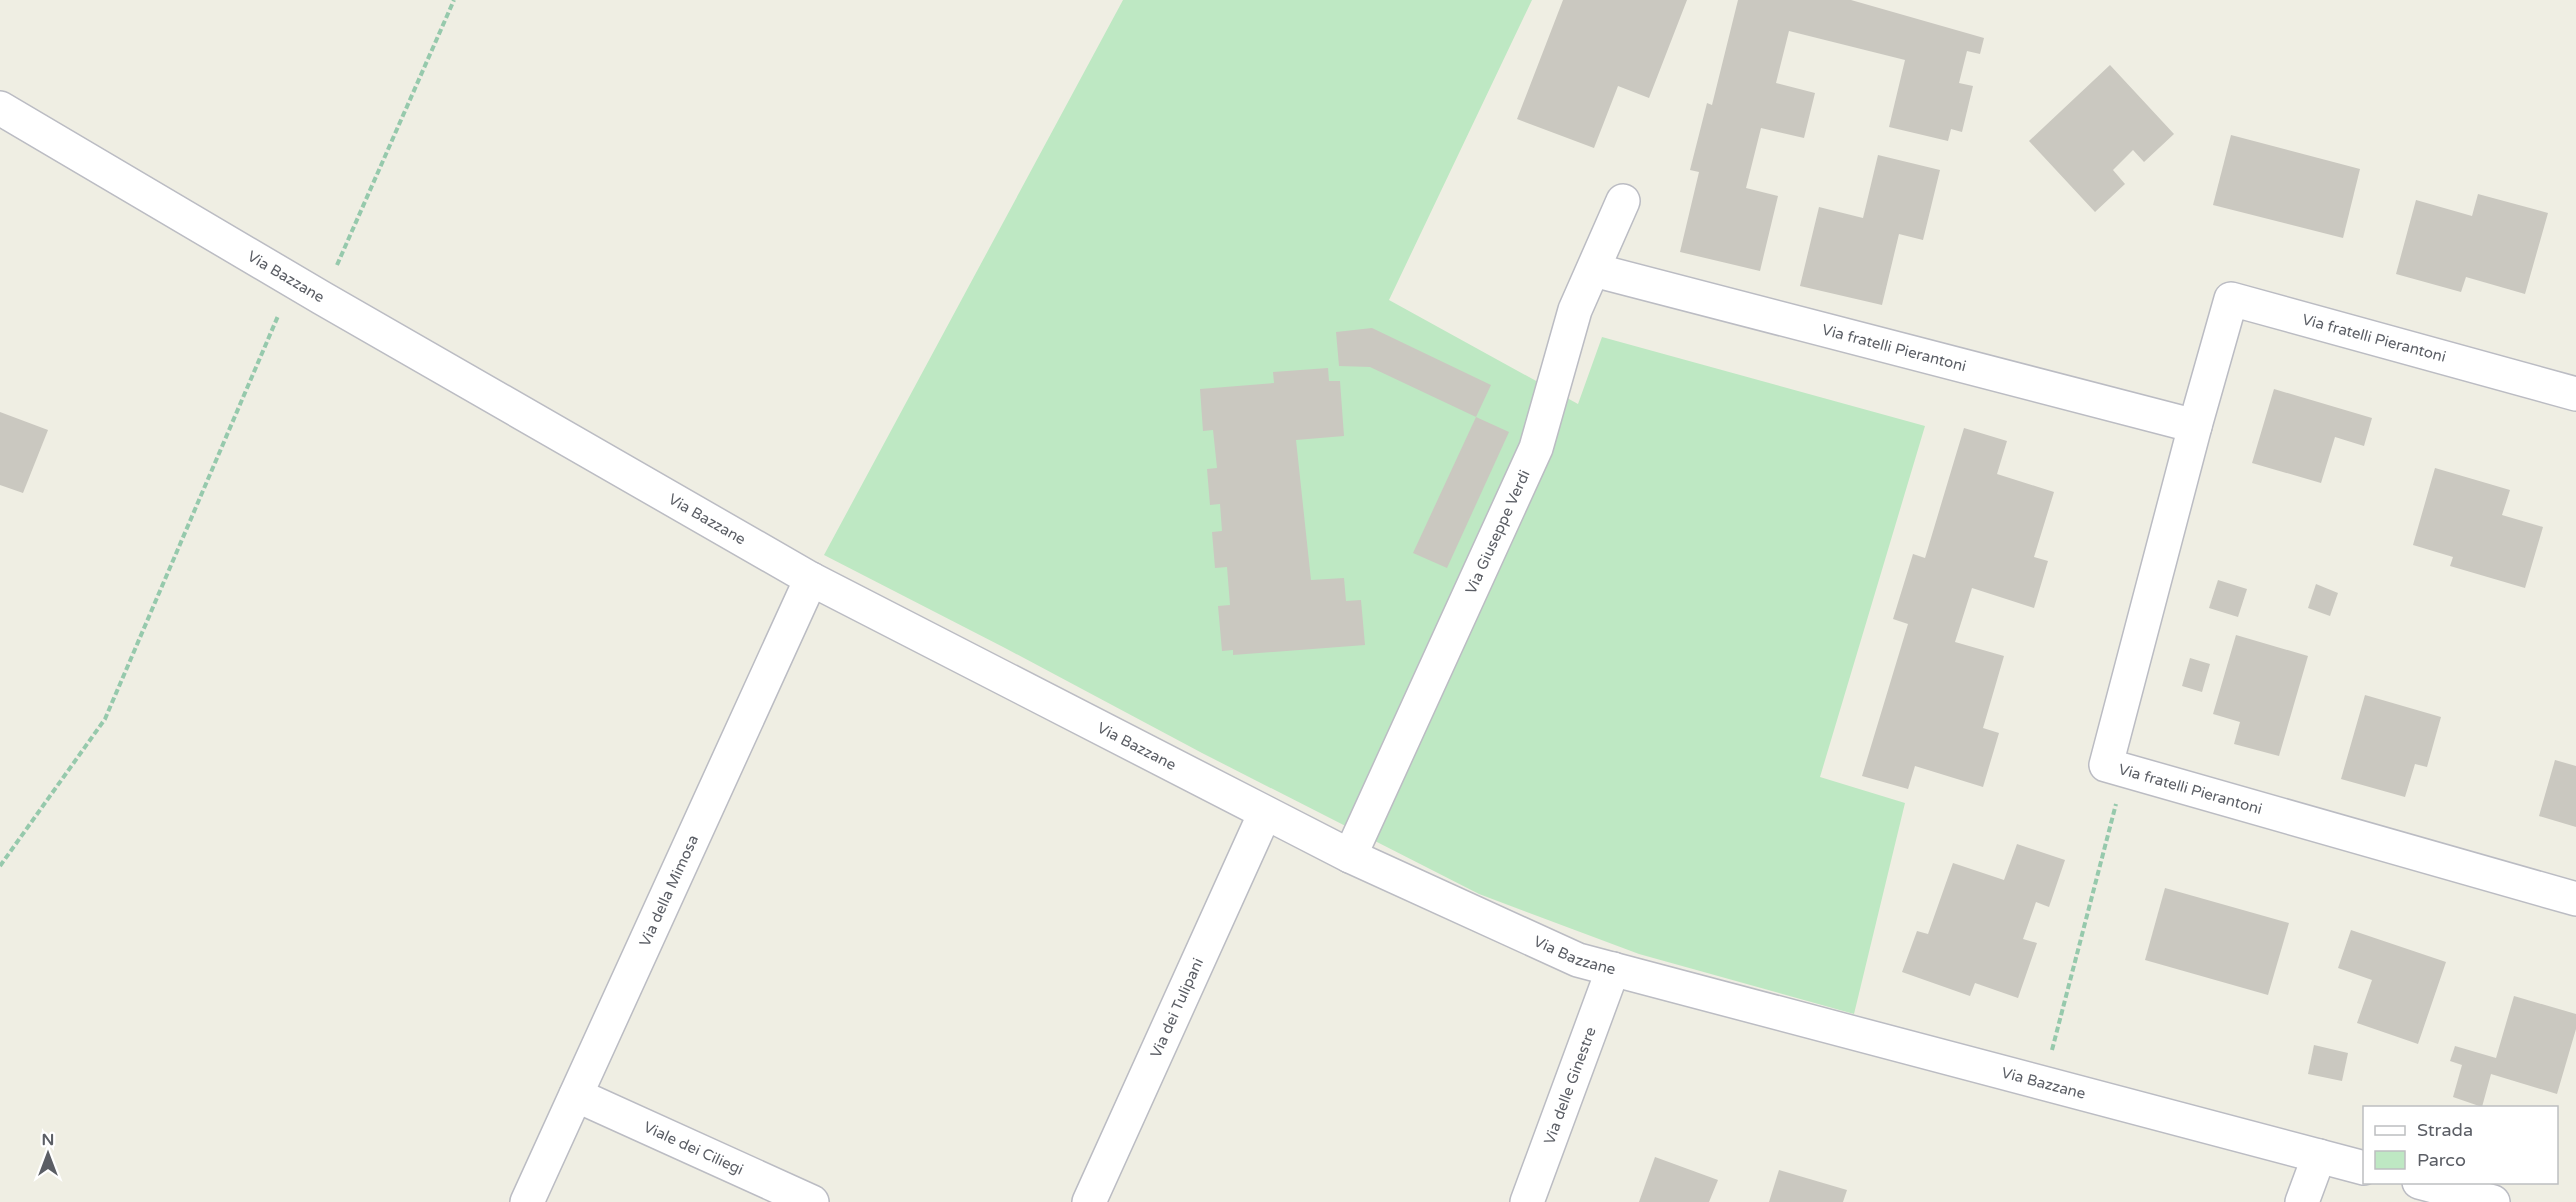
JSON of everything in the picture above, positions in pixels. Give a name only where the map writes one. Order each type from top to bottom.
[{"type":"street","name":"Via Bazzane","points":[[0,108],[322,298],[811,579],[1350,856],[1578,960],[2363,1168]]},
{"type":"street","name":"Via Giuseppe Verdi","points":[[1350,856],[1536,448],[1575,310],[1623,201]]},
{"type":"street","name":"Via fratelli Pierantoni","points":[[1594,270],[2195,426]]},
{"type":"street","name":"Via fratelli Pierantoni","points":[[2576,394],[2231,299],[2195,426],[2106,765],[2576,899]]},
{"type":"street","name":"Via della Mimosa","points":[[527,1202],[811,579]]},
{"type":"street","name":"Via dei Tulipani","points":[[1089,1202],[1265,813]]},
{"type":"street","name":"Via delle Ginestre","points":[[1527,1202],[1613,969]]},
{"type":"street","name":"Viale dei Ciliegi","points":[[576,1095],[812,1202]]},
{"type":"street","points":[[2302,1202],[2319,1156]]},
{"type":"street","points":[[2426,1184],[2493,1202]]},
{"type":"path","points":[[322,298],[454,0]]},
{"type":"path","points":[[0,866],[105,719],[278,322],[278,308]]},
{"type":"path","points":[[2052,1051],[2125,771]]},
{"type":"green space","points":[[1123,0],[1532,0],[1389,300],[1578,404],[1602,337],[1925,426],[1820,777],[1905,803],[1854,1014],[1639,954],[1479,894],[1202,753],[824,555]]},
{"type":"building","points":[[1563,0],[1687,0],[1649,98],[1618,86],[1594,148],[1517,119]]},
{"type":"building","points":[[1738,0],[1851,0],[1984,38],[1980,54],[1967,51],[1959,83],[1973,86],[1962,132],[1951,129],[1948,141],[1889,127],[1905,60],[1789,31],[1776,83],[1815,93],[1804,138],[1761,128],[1746,188],[1778,196],[1760,271],[1680,252],[1699,172],[1690,170],[1707,103],[1712,105]]},
{"type":"building","points":[[2110,65],[2174,134],[2144,162],[2133,150],[2113,170],[2125,184],[2095,212],[2029,141]]},
{"type":"building","points":[[2231,135],[2360,169],[2343,238],[2213,205]]},
{"type":"building","points":[[1878,155],[1940,170],[1923,240],[1899,234],[1882,305],[1800,286],[1819,207],[1863,218]]},
{"type":"building","points":[[2478,194],[2548,213],[2525,294],[2466,277],[2461,292],[2396,274],[2416,200],[2472,216]]},
{"type":"building","points":[[1372,328],[1491,385],[1476,417],[1370,367],[1339,366],[1336,332]]},
{"type":"building","points":[[1328,368],[1329,381],[1340,381],[1344,436],[1296,440],[1311,580],[1344,578],[1346,601],[1361,600],[1365,645],[1233,655],[1233,650],[1222,651],[1218,606],[1230,605],[1227,567],[1215,568],[1212,532],[1222,531],[1220,504],[1210,505],[1207,469],[1217,468],[1213,430],[1203,431],[1200,389],[1274,383],[1273,372]]},
{"type":"building","points":[[2274,389],[2372,418],[2364,446],[2335,437],[2321,483],[2252,463]]},
{"type":"building","points":[[0,412],[48,430],[23,493],[0,485]]},
{"type":"building","points":[[1476,417],[1509,432],[1447,568],[1413,553]]},
{"type":"building","points":[[1964,428],[2007,441],[1997,474],[2054,492],[2034,557],[2048,561],[2034,608],[1972,588],[1955,642],[2004,656],[1983,728],[1999,733],[1983,787],[1915,766],[1908,789],[1862,776],[1908,624],[1893,619],[1913,554],[1925,558]]},
{"type":"building","points":[[2435,468],[2510,490],[2502,515],[2543,527],[2525,588],[2450,566],[2453,557],[2413,545]]},
{"type":"building","points":[[2218,580],[2247,589],[2238,617],[2209,608]]},
{"type":"building","points":[[2316,584],[2338,593],[2330,616],[2308,608]]},
{"type":"building","points":[[2236,635],[2308,656],[2279,756],[2234,744],[2240,722],[2213,714]]},
{"type":"building","points":[[2190,658],[2210,664],[2202,692],[2182,686]]},
{"type":"building","points":[[2365,695],[2441,717],[2427,767],[2415,764],[2405,797],[2341,779]]},
{"type":"building","points":[[2555,760],[2576,766],[2576,827],[2539,816]]},
{"type":"building","points":[[2017,844],[2065,860],[2049,907],[2036,902],[2023,939],[2037,943],[2018,998],[1975,983],[1970,996],[1902,972],[1917,931],[1928,934],[1953,863],[2004,880]]},
{"type":"building","points":[[2165,888],[2289,923],[2268,995],[2145,960]]},
{"type":"building","points":[[2351,930],[2446,962],[2418,1044],[2357,1023],[2372,980],[2338,968]]},
{"type":"building","points":[[2514,996],[2576,1014],[2576,1029],[2557,1094],[2491,1074],[2482,1106],[2453,1097],[2462,1065],[2450,1061],[2455,1046],[2496,1058]]},
{"type":"building","points":[[2314,1045],[2348,1053],[2342,1081],[2308,1074]]},
{"type":"building","points":[[1655,1157],[1718,1180],[1709,1202],[1639,1202]]},
{"type":"building","points":[[1779,1170],[1847,1190],[1843,1202],[1769,1202]]}]
